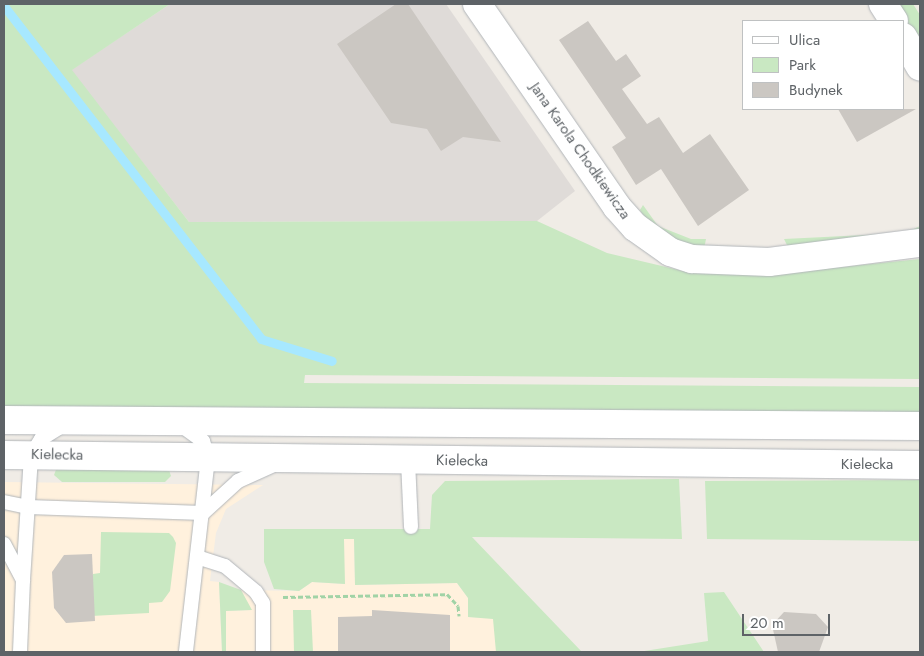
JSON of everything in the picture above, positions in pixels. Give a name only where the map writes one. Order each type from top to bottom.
[{"type":"main road","name":"Jana Karola Chodkiewicza","points":[[477,4],[616,207],[634,227],[670,252],[692,259],[769,262],[920,243]]},
{"type":"main road","points":[[884,4],[893,20]]},
{"type":"main road","points":[[904,39],[920,67]]},
{"type":"main road","points":[[4,420],[920,426]]},
{"type":"main road","name":"Kielecka","points":[[4,455],[296,460],[920,465]]},
{"type":"lane","points":[[20,652],[31,455],[55,429],[90,420]]},
{"type":"lane","points":[[166,421],[196,434],[208,458],[186,652]]},
{"type":"lane","points":[[4,502],[28,507],[203,513],[252,473],[296,460]]},
{"type":"lane","points":[[408,461],[411,527]]},
{"type":"lane","points":[[4,544],[24,580]]},
{"type":"lane","points":[[197,557],[224,566],[242,578],[263,603],[263,652]]},
{"type":"path","points":[[263,603],[274,597],[448,594],[458,606],[459,616]]},
{"type":"shaded area","points":[[170,4],[446,4],[575,191],[537,221],[189,222],[71,70]]},
{"type":"shaded area","points":[[4,482],[263,485],[226,509],[216,533],[210,581],[219,582],[222,652],[4,652]]},
{"type":"shaded area","points":[[344,538],[354,539],[355,585],[457,583],[468,598],[468,617],[518,619],[553,652],[226,652],[226,611],[251,610],[241,590],[299,591],[312,582],[344,584]]},
{"type":"green space","points":[[4,4],[170,4],[72,70],[189,222],[537,221],[607,253],[683,271],[771,274],[920,259],[920,379],[305,375],[304,383],[920,387],[920,412],[4,408]]},
{"type":"green space","points":[[894,4],[913,4],[920,15],[920,45]]},
{"type":"green space","points":[[643,205],[658,226],[691,239],[706,239],[704,249],[686,246],[647,222],[640,210]]},
{"type":"green space","points":[[920,226],[920,235],[789,249],[784,239],[905,233]]},
{"type":"green space","points":[[57,467],[168,467],[171,476],[165,482],[62,482],[54,475]]},
{"type":"green space","points":[[679,479],[682,539],[472,537],[582,652],[496,652],[493,619],[468,617],[468,598],[457,583],[355,585],[354,539],[344,539],[345,584],[312,582],[299,591],[274,589],[264,562],[264,529],[430,529],[432,495],[445,481]]},
{"type":"green space","points":[[920,480],[920,541],[707,539],[705,481]]},
{"type":"green space","points":[[101,532],[169,533],[173,537],[176,543],[170,591],[162,602],[149,603],[149,613],[91,616],[93,574],[100,573]]},
{"type":"green space","points":[[219,582],[241,590],[252,610],[226,611],[226,652],[222,652]]},
{"type":"green space","points":[[724,592],[764,652],[638,652],[708,641],[704,593]]},
{"type":"green space","points":[[293,610],[311,610],[313,652],[294,652]]},
{"type":"building","points":[[396,4],[408,4],[501,142],[463,137],[441,151],[427,129],[391,123],[337,44]]},
{"type":"building","points":[[588,21],[616,61],[626,54],[641,76],[622,89],[647,124],[659,117],[683,153],[710,134],[749,190],[698,226],[661,169],[636,185],[612,147],[626,138],[559,40]]},
{"type":"building","points":[[916,109],[857,142],[839,110]]},
{"type":"building","points":[[92,554],[95,621],[66,623],[54,608],[52,572],[64,555]]},
{"type":"building","points":[[372,610],[450,615],[450,652],[338,652],[338,617],[372,616]]},
{"type":"building","points":[[784,612],[816,614],[828,627],[819,652],[778,652],[772,625]]},
{"type":"waterway","points":[[4,6],[261,339],[332,361]]}]
